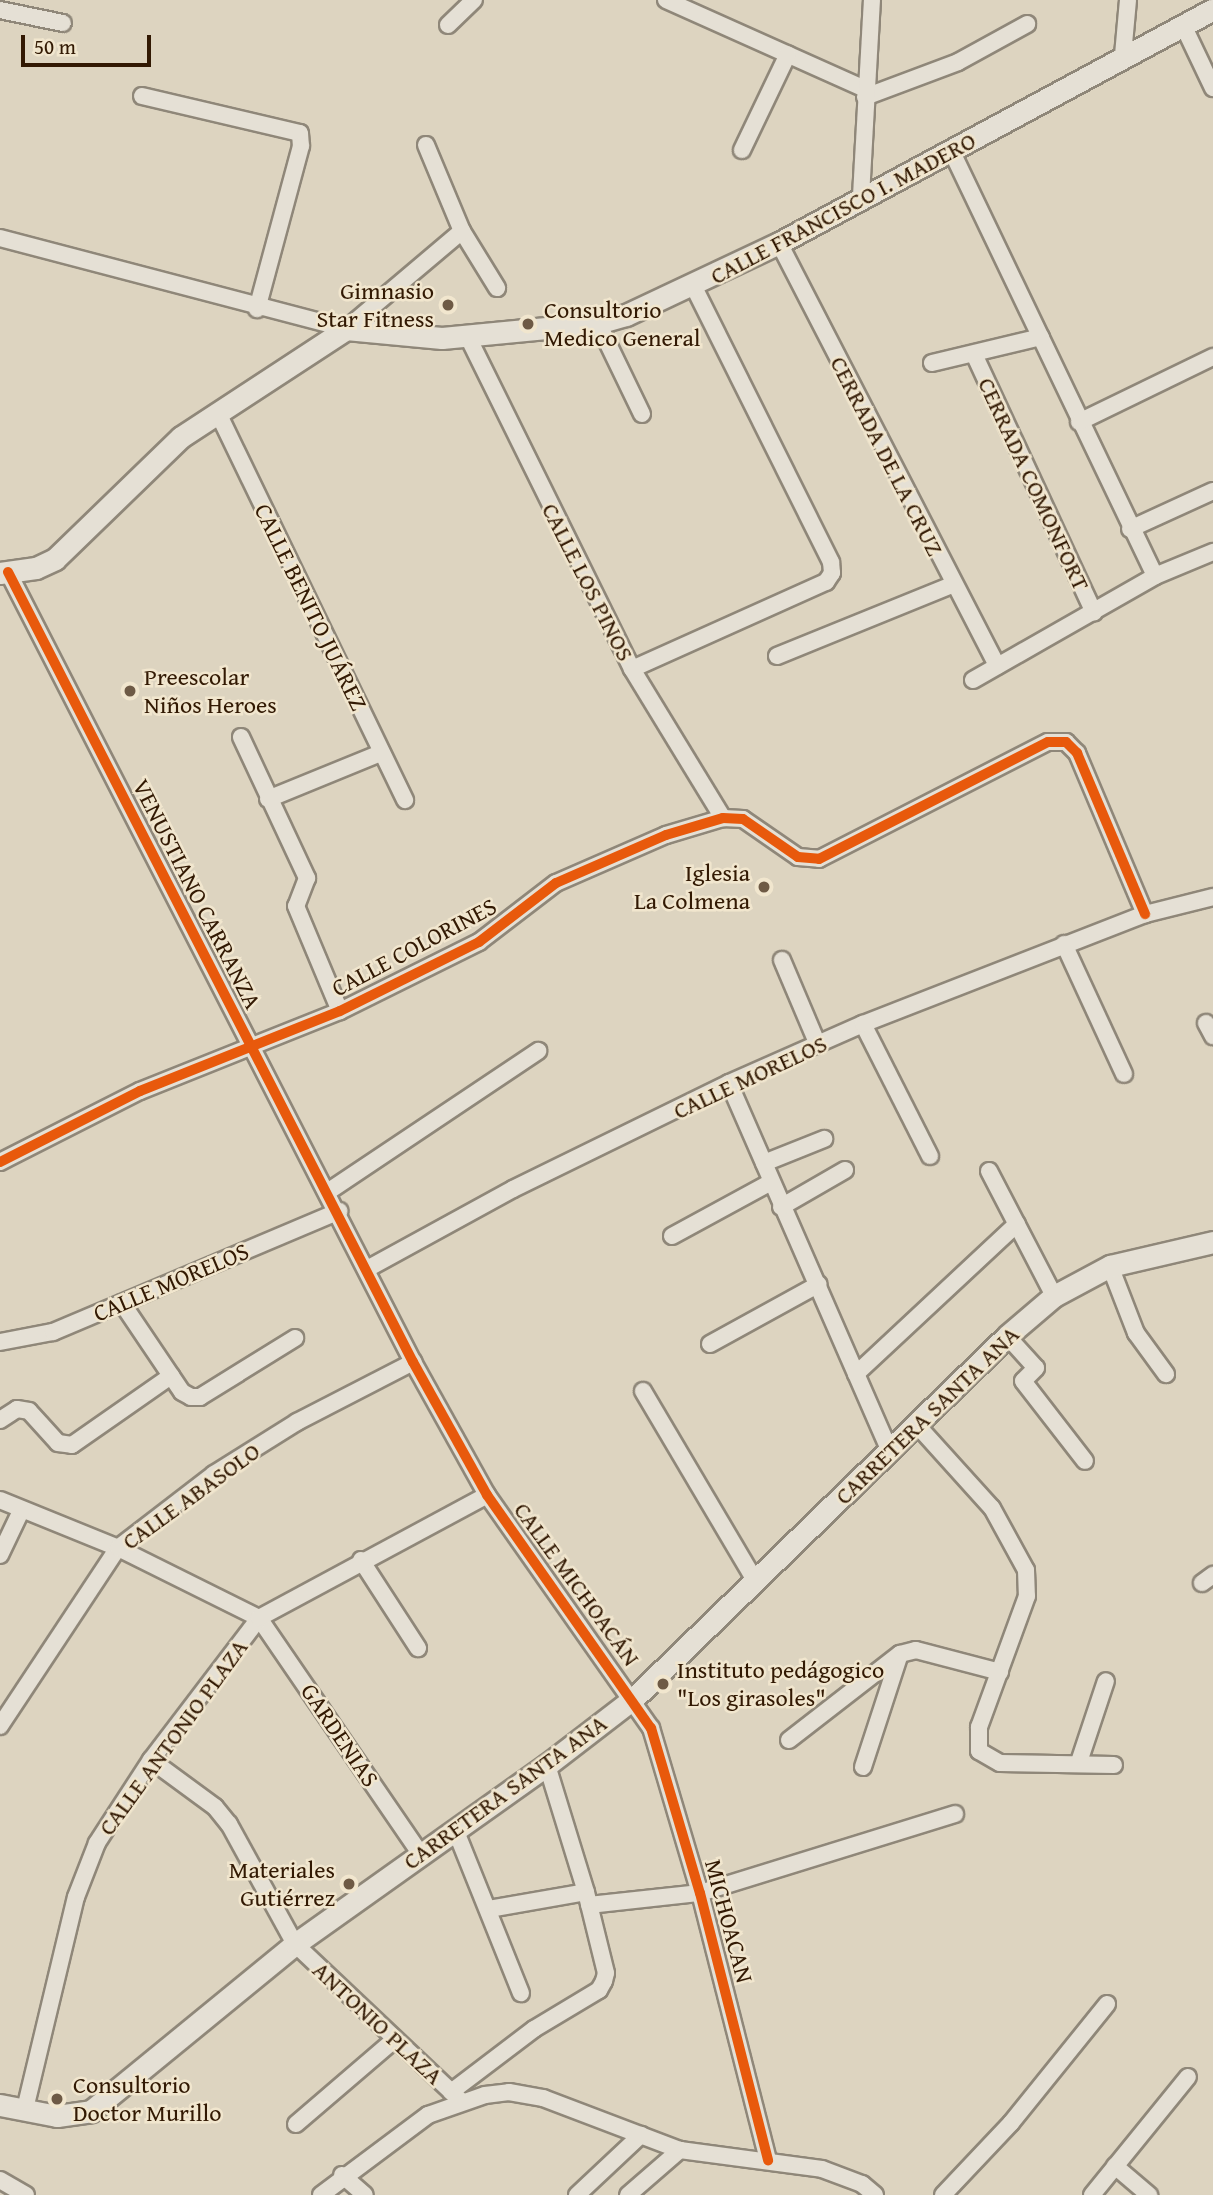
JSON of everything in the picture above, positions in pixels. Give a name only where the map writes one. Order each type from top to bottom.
[{"type":"main road","name":"CALLE FRANCISCO I. MADERO","points":[[346,328],[468,337],[598,323],[694,287],[1213,9]]},
{"type":"main road","points":[[4,572],[36,568],[55,559],[156,458],[218,413],[346,328]]},
{"type":"main road","name":"CARRETERA SANTA ANA","points":[[0,2105],[68,2116],[91,2111],[295,1944],[547,1765],[634,1698],[756,1583],[1007,1336],[1054,1296],[1111,1266],[1213,1241]]},
{"type":"street","points":[[449,25],[474,0]]},
{"type":"street","points":[[666,0],[788,54],[865,93],[958,62],[1027,24]]},
{"type":"street","points":[[861,196],[872,0]]},
{"type":"street","points":[[1123,55],[1128,0]]},
{"type":"street","points":[[0,10],[63,23]]},
{"type":"street","points":[[1183,25],[1213,88]]},
{"type":"street","points":[[743,150],[788,54]]},
{"type":"street","points":[[142,96],[300,134],[301,146],[257,309]]},
{"type":"street","points":[[426,145],[462,231],[497,288]]},
{"type":"street","points":[[951,150],[1130,529],[1155,576]]},
{"type":"street","points":[[346,328],[462,231]]},
{"type":"street","name":"CALLE FRANCISCO I. MADERO","points":[[2,243],[257,309],[346,328]]},
{"type":"street","name":"CERRADA DE LA CRUZ","points":[[779,243],[952,585],[997,666]]},
{"type":"street","points":[[632,669],[826,582],[832,573],[831,562],[694,287]]},
{"type":"street","points":[[598,323],[642,414]]},
{"type":"street","name":"CALLE LOS PINOS","points":[[468,337],[632,669],[723,818]]},
{"type":"street","points":[[932,363],[1041,337]]},
{"type":"street","name":"CERRADA COMONFORT","points":[[974,354],[1094,613]]},
{"type":"street","points":[[1079,422],[1213,357]]},
{"type":"street","name":"CALLE BENITO JUÁREZ","points":[[218,413],[404,800]]},
{"type":"street","points":[[1130,529],[1213,491]]},
{"type":"street","points":[[973,680],[1155,576],[1213,552]]},
{"type":"street","name":"VENUSTIANO CARRANZA","points":[[4,572],[329,1191],[413,1362],[486,1495]]},
{"type":"street","points":[[778,656],[952,585]]},
{"type":"street","points":[[241,737],[307,878],[296,906],[340,1011]]},
{"type":"street","points":[[723,818],[743,819],[798,857],[819,859],[956,792],[1026,750],[1066,742],[1077,753],[1145,914]]},
{"type":"street","points":[[268,799],[381,753]]},
{"type":"street","name":"CALLE COLORINES","points":[[0,1162],[140,1091],[250,1044],[340,1011],[479,942],[556,883],[666,835],[723,818]]},
{"type":"street","name":"CALLE MORELOS","points":[[367,1269],[513,1189],[729,1083],[863,1024],[1145,914],[1213,897]]},
{"type":"street","points":[[1064,944],[1124,1074]]},
{"type":"street","points":[[782,960],[818,1045]]},
{"type":"street","points":[[863,1024],[930,1156]]},
{"type":"street","points":[[329,1191],[538,1051]]},
{"type":"street","points":[[729,1083],[780,1207],[819,1284],[889,1450]]},
{"type":"street","points":[[764,1163],[824,1139]]},
{"type":"street","points":[[780,1207],[845,1170]]},
{"type":"street","points":[[989,1171],[1054,1296]]},
{"type":"street","points":[[672,1236],[771,1182]]},
{"type":"street","name":"CALLE MORELOS","points":[[0,1342],[53,1332],[339,1211]]},
{"type":"street","points":[[856,1374],[1017,1224]]},
{"type":"street","points":[[1111,1266],[1136,1333],[1166,1374]]},
{"type":"street","points":[[710,1344],[819,1284]]},
{"type":"street","points":[[122,1303],[186,1395],[200,1397],[295,1338]]},
{"type":"street","points":[[1007,1336],[1036,1368],[1023,1381],[1085,1461]]},
{"type":"street","name":"CALLE ABASOLO","points":[[0,1726],[118,1548],[214,1474],[297,1422],[413,1362]]},
{"type":"street","points":[[0,1420],[17,1409],[29,1412],[58,1443],[72,1445],[171,1376]]},
{"type":"street","points":[[642,1391],[756,1583]]},
{"type":"street","points":[[916,1424],[992,1508],[1026,1570],[1027,1596],[979,1727],[979,1751],[1000,1763],[1079,1762],[1114,1765]]},
{"type":"street","name":"CALLE ANTONIO PLAZA","points":[[25,2109],[80,1887],[97,1843],[151,1760],[259,1618],[361,1560],[486,1495]]},
{"type":"street","name":"CALLE MICHOACÁN","points":[[486,1495],[634,1698]]},
{"type":"street","points":[[0,1500],[21,1511],[118,1548],[259,1618]]},
{"type":"street","points":[[0,1555],[21,1511]]},
{"type":"street","points":[[361,1560],[418,1648]]},
{"type":"street","name":"GARDENIAS","points":[[259,1618],[420,1853]]},
{"type":"street","points":[[789,1740],[900,1654],[916,1650],[1000,1672]]},
{"type":"street","points":[[863,1768],[900,1654]]},
{"type":"street","points":[[1079,1762],[1106,1681]]},
{"type":"street","name":"MICHOACAN","points":[[634,1698],[662,1756],[768,2160]]},
{"type":"street","name":"ANTONIO PLAZA","points":[[151,1760],[215,1807],[229,1824],[295,1944],[456,2097]]},
{"type":"street","points":[[321,2195],[342,2175],[456,2097],[534,2029],[599,1990],[606,1973],[547,1765]]},
{"type":"street","points":[[489,1909],[587,1899],[700,1893],[955,1814]]},
{"type":"street","points":[[455,1829],[521,1993]]},
{"type":"street","points":[[943,2195],[1011,2123],[1107,2004]]},
{"type":"street","points":[[296,2124],[395,2039]]},
{"type":"street","points":[[1093,2194],[1188,2077]]},
{"type":"street","points":[[456,2097],[509,2092],[543,2098],[680,2150],[822,2169],[862,2184],[875,2195]]},
{"type":"street","points":[[577,2195],[641,2135]]},
{"type":"street","points":[[628,2195],[680,2150]]},
{"type":"street","points":[[1115,2166],[1149,2195]]},
{"type":"street","points":[[342,2175],[365,2195]]},
{"type":"street","points":[[0,2180],[26,2195]]},
{"type":"cycle path","points":[[8,572],[413,1362],[487,1495],[651,1728],[700,1893],[768,2160]]},
{"type":"cycle path","points":[[0,1162],[140,1091],[340,1011],[479,942],[556,883],[666,835],[723,818],[743,819],[798,857],[819,859],[1048,742],[1066,742],[1077,753],[1145,914]]},
{"type":"place","name":"Gimnasio Star Fitness","points":[[448,305]]},
{"type":"place","name":"Consultorio Medico General","points":[[528,324]]},
{"type":"place","name":"Preescolar Niños Heroes","points":[[130,691]]},
{"type":"place","name":"Iglesia La Colmena","points":[[764,887]]},
{"type":"place","name":"Instituto pedágogico \"Los girasoles\"","points":[[663,1684]]},
{"type":"place","name":"Materiales Gutiérrez","points":[[349,1884]]},
{"type":"place","name":"Consultorio Doctor Murillo","points":[[57,2099]]}]
